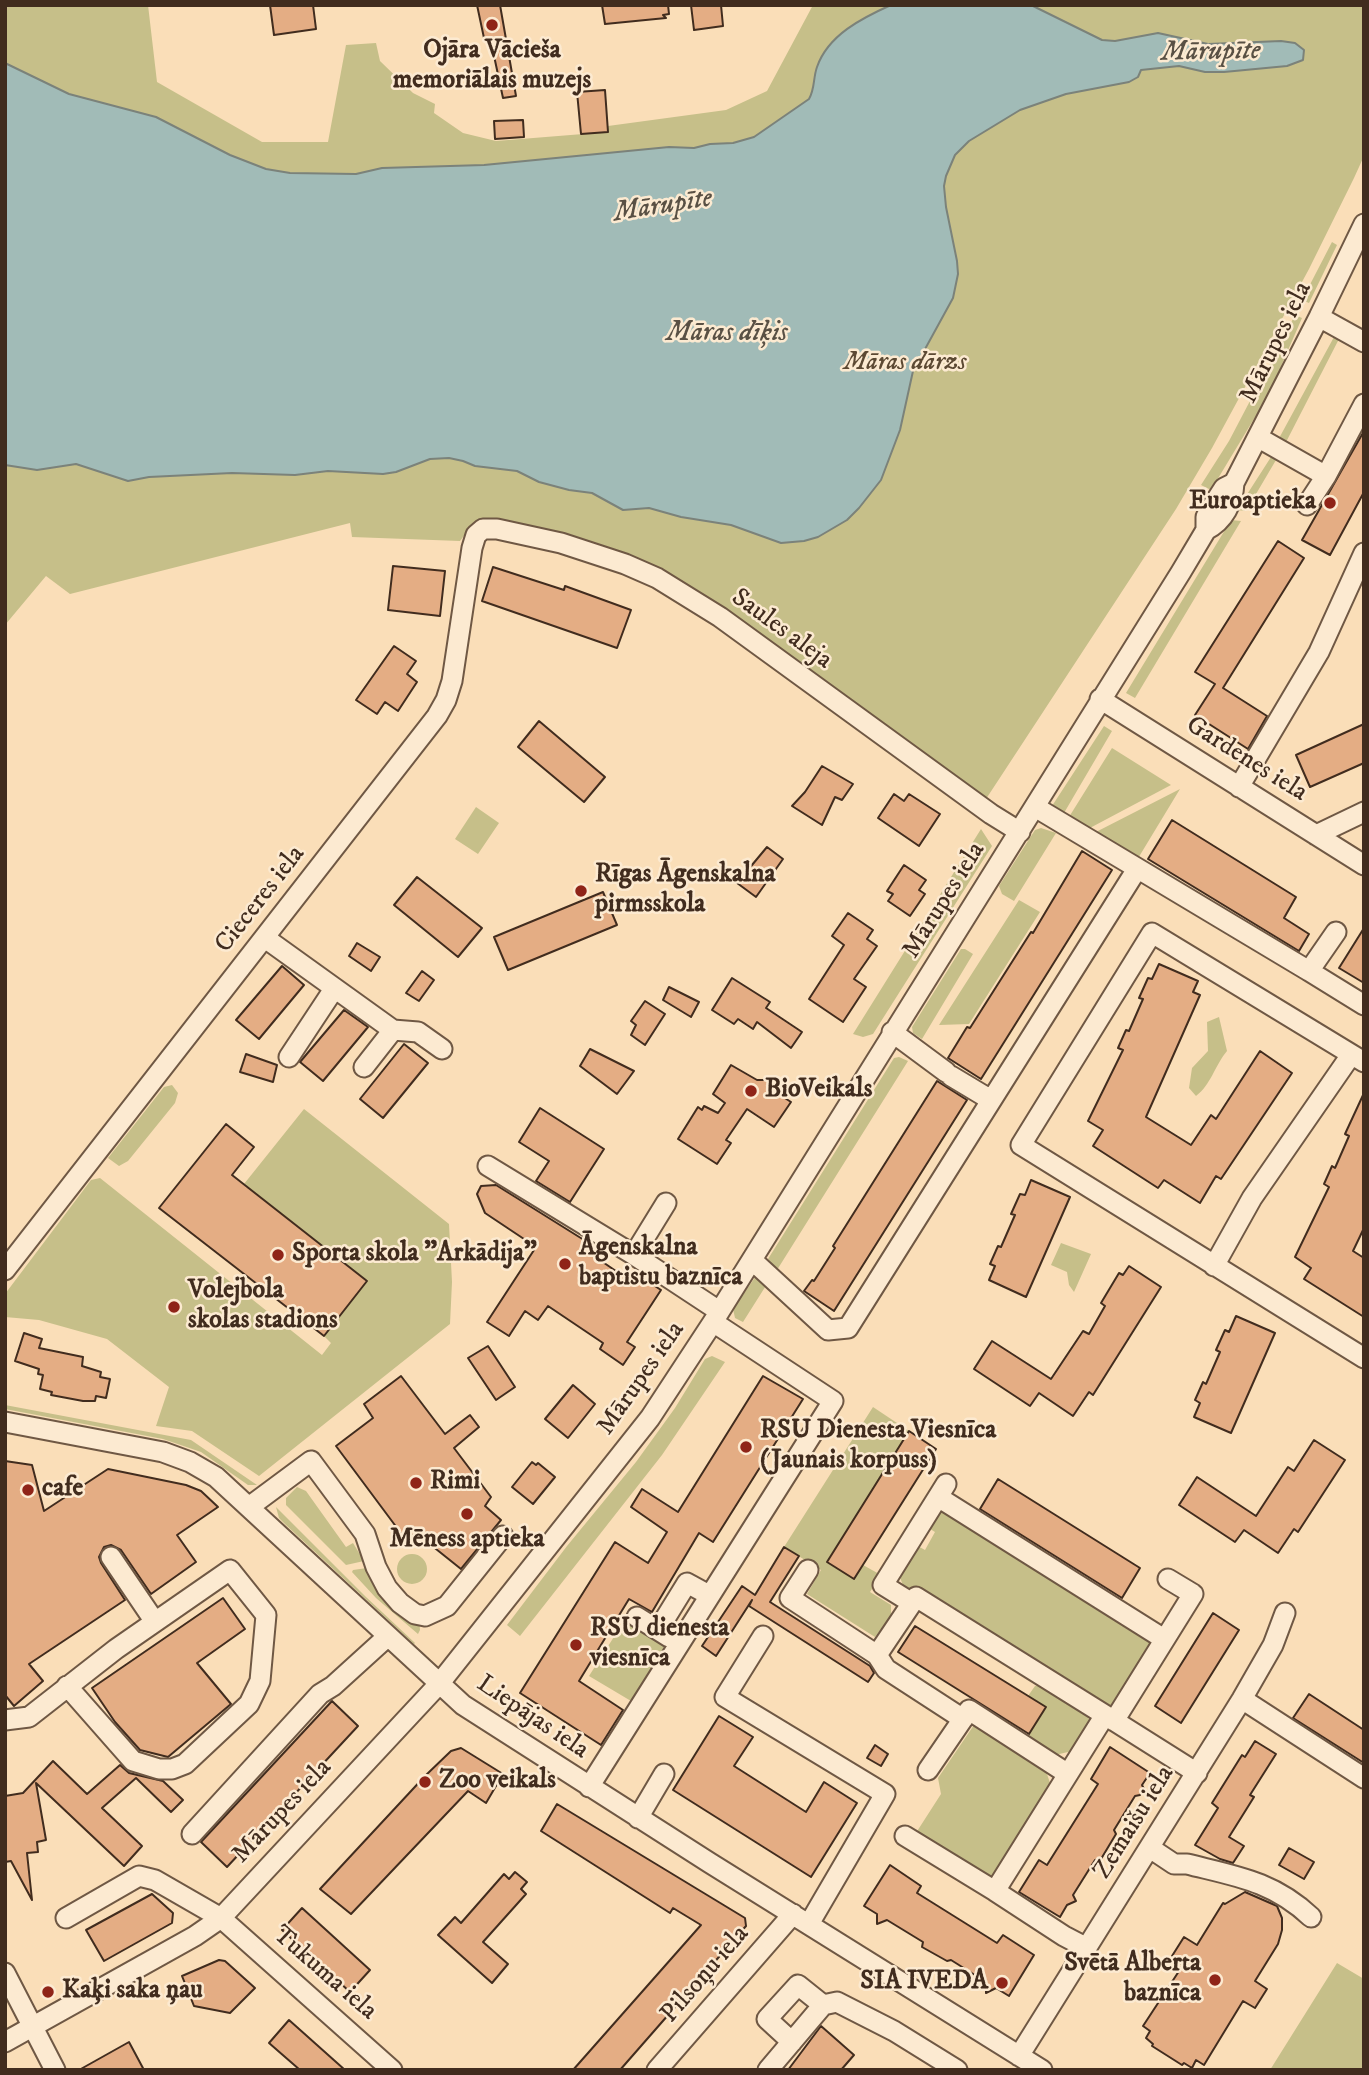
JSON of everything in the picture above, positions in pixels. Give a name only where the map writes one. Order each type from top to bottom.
[{"type":"street","name":"Mārupes iela","points":[[5,2042],[195,1936],[221,1918],[439,1684],[650,1418],[1020,832],[1206,530],[1206,517],[1224,488],[1234,483],[1320,317],[1357,257],[1364,224]]},
{"type":"street","points":[[1320,317],[1364,342]]},
{"type":"street","points":[[1307,505],[1326,476],[1364,404]]},
{"type":"street","points":[[1259,438],[1326,476]]},
{"type":"street","name":"Saules aleja","points":[[483,530],[497,529],[561,543],[625,564],[657,578],[720,617],[991,814],[1020,832]]},
{"type":"street","name":"Cieceres iela","points":[[5,1270],[437,716],[452,681],[472,548],[476,536],[483,530]]},
{"type":"street","points":[[1239,787],[1319,652],[1364,554]]},
{"type":"street","name":"Gardenes iela","points":[[1100,699],[1364,865]]},
{"type":"street","points":[[1035,807],[1364,1005]]},
{"type":"street","points":[[1316,835],[1364,812]]},
{"type":"street","points":[[752,1259],[828,1330],[848,1328],[1137,869]]},
{"type":"street","points":[[1309,971],[1336,932]]},
{"type":"street","points":[[1214,1266],[1252,1198],[1357,1058],[1152,933],[1021,1145],[1214,1266],[1364,1358]]},
{"type":"street","points":[[265,938],[393,1030],[418,1032],[442,1049]]},
{"type":"street","points":[[289,1057],[334,989]]},
{"type":"street","points":[[364,1067],[393,1030]]},
{"type":"street","points":[[892,1032],[948,1074],[991,1100]]},
{"type":"street","points":[[488,1166],[634,1255],[833,1401],[589,1787]]},
{"type":"street","points":[[634,1255],[666,1203]]},
{"type":"street","name":"Liepājas iela","points":[[5,1422],[163,1452],[190,1462],[216,1477],[463,1705],[638,1818],[1042,2070]]},
{"type":"street","points":[[249,1507],[311,1461],[365,1534],[376,1567],[387,1588],[400,1603],[415,1614],[425,1616],[447,1606],[503,1536]]},
{"type":"street","points":[[912,1603],[883,1585],[942,1490],[1164,1639]]},
{"type":"street","points":[[111,1557],[155,1622]]},
{"type":"street","points":[[5,1720],[29,1717],[67,1686],[230,1570],[266,1615],[260,1681],[249,1703],[185,1764],[172,1769],[159,1769],[133,1761],[67,1686]]},
{"type":"street","points":[[808,1570],[790,1598],[877,1655],[886,1670],[963,1719]]},
{"type":"street","points":[[995,1891],[1068,1773],[1110,1718],[1193,1594],[1168,1579]]},
{"type":"street","points":[[658,1630],[687,1583],[709,1595]]},
{"type":"street","points":[[877,1655],[916,1597],[1197,1773]]},
{"type":"street","name":"Zemaišu iela","points":[[1019,2056],[1242,1699],[1273,1645],[1284,1613]]},
{"type":"street","points":[[637,1617],[679,1643]]},
{"type":"street","name":"Pilsoņu iela","points":[[657,2070],[801,1919],[885,1794],[725,1697],[763,1636]]},
{"type":"street","points":[[192,1834],[320,1695],[387,1637]]},
{"type":"street","points":[[1242,1699],[1364,1778]]},
{"type":"street","points":[[928,1769],[969,1710],[1068,1773]]},
{"type":"street","points":[[638,1818],[664,1774]]},
{"type":"street","points":[[905,1836],[1087,1948]]},
{"type":"street","points":[[1150,1848],[1174,1864],[1187,1864],[1262,1883],[1294,1900],[1311,1917]]},
{"type":"street","name":"Tukuma iela","points":[[66,1918],[139,1876],[155,1880],[221,1918],[392,2070]]},
{"type":"street","points":[[5,1973],[55,2070]]},
{"type":"street","points":[[792,2042],[767,2019],[798,1985],[823,2006]]},
{"type":"street","points":[[768,2070],[823,2006],[837,2002],[894,2031],[957,2070]]},
{"type":"green space","name":"Māras dārzs","points":[[5,5],[148,5],[157,82],[262,142],[328,142],[346,45],[376,43],[380,61],[413,93],[435,104],[434,113],[463,133],[496,141],[608,132],[608,126],[726,110],[767,91],[813,5],[1364,5],[1364,156],[1309,269],[1212,448],[1176,509],[986,799],[674,578],[621,552],[568,535],[470,528],[460,541],[352,537],[350,523],[70,594],[46,576],[5,625]]},
{"type":"green space","points":[[1332,242],[1337,245],[1309,303],[1302,300]]},
{"type":"green space","points":[[1295,315],[1302,318],[1269,394],[1211,490],[1201,485],[1229,441]]},
{"type":"green space","points":[[1334,337],[1339,339],[1284,446],[1277,442]]},
{"type":"green space","points":[[1271,457],[1276,460],[1246,511],[1237,510]]},
{"type":"green space","points":[[1231,520],[1241,521],[1135,698],[1126,693]]},
{"type":"green space","points":[[1104,726],[1112,731],[1064,813],[1052,806]]},
{"type":"green space","points":[[1112,748],[1171,785],[1088,829],[1069,817]]},
{"type":"green space","points":[[1180,789],[1137,860],[1094,833]]},
{"type":"green space","points":[[476,807],[499,823],[478,854],[455,839]]},
{"type":"green space","points":[[1041,828],[1056,833],[1014,901],[1002,894],[999,886],[1035,830]]},
{"type":"green space","points":[[981,829],[992,846],[873,1034],[863,1037],[853,1034]]},
{"type":"green space","points":[[1019,900],[1040,912],[969,1024],[939,1025]]},
{"type":"green space","points":[[961,949],[973,954],[922,1039],[913,1033],[912,1027]]},
{"type":"green space","points":[[1219,1017],[1227,1051],[1196,1096],[1189,1088],[1192,1068],[1208,1051],[1207,1022]]},
{"type":"green space","points":[[894,1058],[908,1061],[777,1270],[768,1259]]},
{"type":"green space","points":[[172,1085],[178,1093],[175,1103],[128,1161],[119,1166],[108,1158],[164,1087]]},
{"type":"green space","points":[[304,1109],[449,1224],[452,1282],[450,1324],[259,1476],[192,1431],[156,1426],[169,1387],[107,1339],[39,1320],[5,1317],[5,1294],[91,1180],[100,1178],[322,1355],[331,1343],[324,1336],[367,1281],[244,1184]]},
{"type":"green space","points":[[1061,1243],[1091,1254],[1074,1292],[1069,1285],[1067,1272],[1051,1265]]},
{"type":"green space","points":[[756,1276],[767,1284],[743,1322],[735,1318],[733,1309]]},
{"type":"green space","points":[[712,1356],[725,1362],[662,1455],[520,1636],[507,1625],[636,1462],[675,1408],[705,1359]]},
{"type":"green space","points":[[5,1405],[191,1440],[257,1485],[248,1485],[201,1452],[163,1439],[5,1409]]},
{"type":"green space","points":[[873,1407],[909,1431],[854,1579],[863,1565],[881,1575],[870,1592],[891,1605],[891,1616],[875,1637],[807,1594],[821,1570],[784,1547]]},
{"type":"green space","points":[[297,1487],[306,1491],[346,1547],[353,1543],[364,1561],[346,1565],[286,1505],[286,1498]]},
{"type":"green space","points":[[276,1507],[415,1643],[286,1525],[279,1518]]},
{"type":"green space","points":[[942,1507],[1146,1635],[1150,1646],[1115,1706],[1102,1708],[903,1585],[897,1570],[916,1545],[925,1550],[935,1532],[927,1527]]},
{"type":"green space","points":[[412,1554],[423,1558],[427,1569],[423,1580],[412,1584],[401,1580],[397,1569],[401,1558]]},
{"type":"green space","points":[[367,1568],[419,1618],[418,1634],[376,1598],[352,1572]]},
{"type":"green space","points":[[626,1618],[668,1645],[631,1701],[589,1676]]},
{"type":"green space","points":[[1046,1684],[1079,1705],[1094,1726],[1081,1749],[1055,1755],[1026,1739],[1046,1708],[1028,1696],[1035,1686]]},
{"type":"green space","points":[[979,1724],[1043,1762],[1051,1786],[995,1875],[983,1878],[914,1836],[941,1794],[938,1778],[974,1725]]},
{"type":"green space","points":[[1337,1963],[1364,1979],[1364,2070],[1270,2070]]},
{"type":"water","name":"Māras dīķis","points":[[891,5],[1031,5],[1102,40],[1115,41],[1158,33],[1208,44],[1281,41],[1295,43],[1304,50],[1303,60],[1287,66],[1224,72],[1205,72],[1179,66],[1141,70],[1138,77],[1129,82],[1066,94],[1020,110],[969,141],[955,155],[944,186],[957,261],[958,274],[953,298],[913,371],[900,430],[881,480],[847,520],[818,537],[781,543],[731,525],[681,517],[649,508],[623,510],[592,493],[539,482],[517,471],[475,466],[449,458],[430,459],[383,474],[328,471],[295,475],[232,473],[149,477],[128,481],[76,464],[37,470],[5,465],[5,63],[69,94],[156,117],[230,155],[266,169],[290,173],[356,174],[382,168],[484,165],[669,147],[694,148],[733,143],[754,137],[809,99],[822,56],[838,37],[858,22]]},
{"type":"building","points":[[270,5],[313,5],[316,29],[274,35]]},
{"type":"building","points":[[477,5],[500,5],[516,96],[503,98],[490,37],[484,38]]},
{"type":"building","points":[[602,5],[668,5],[669,14],[663,15],[666,18],[605,24]]},
{"type":"building","points":[[691,5],[721,5],[723,26],[694,30]]},
{"type":"building","points":[[605,90],[608,132],[581,134],[577,92]]},
{"type":"building","points":[[523,120],[524,137],[495,139],[494,121]]},
{"type":"building","points":[[1364,431],[1364,492],[1330,555],[1302,540]]},
{"type":"building","points":[[1278,541],[1304,558],[1223,688],[1267,716],[1248,749],[1195,715],[1215,684],[1195,672]]},
{"type":"building","points":[[393,566],[445,571],[440,616],[388,610]]},
{"type":"building","points":[[493,567],[564,590],[565,586],[631,610],[617,648],[482,601]]},
{"type":"building","points":[[394,646],[416,661],[407,674],[417,682],[398,711],[385,702],[377,714],[356,700]]},
{"type":"building","points":[[539,721],[605,777],[584,802],[518,747]]},
{"type":"building","points":[[1364,724],[1364,763],[1310,787],[1296,755]]},
{"type":"building","points":[[822,766],[853,784],[842,800],[835,797],[822,825],[792,806]]},
{"type":"building","points":[[894,794],[904,801],[909,794],[940,814],[919,846],[878,818]]},
{"type":"building","points":[[1172,820],[1296,897],[1284,918],[1309,934],[1299,951],[1148,859]]},
{"type":"building","points":[[767,847],[783,859],[756,897],[737,883]]},
{"type":"building","points":[[1082,851],[1112,870],[981,1079],[948,1058],[1031,932],[1033,933]]},
{"type":"building","points":[[904,865],[926,880],[919,890],[925,894],[910,916],[888,901],[893,894],[887,891]]},
{"type":"building","points":[[417,877],[482,928],[458,957],[394,905]]},
{"type":"building","points":[[603,892],[617,925],[508,970],[494,937]]},
{"type":"building","points":[[848,913],[873,930],[867,939],[877,946],[854,979],[866,987],[843,1022],[809,999],[844,945],[832,936]]},
{"type":"building","points":[[1364,928],[1364,983],[1339,968]]},
{"type":"building","points":[[357,943],[380,957],[371,971],[349,956]]},
{"type":"building","points":[[1159,964],[1198,981],[1193,992],[1200,995],[1146,1117],[1191,1145],[1211,1115],[1216,1119],[1260,1051],[1292,1073],[1221,1179],[1216,1176],[1200,1203],[1164,1180],[1158,1188],[1093,1146],[1103,1130],[1088,1121],[1123,1050],[1118,1048],[1143,999],[1139,998],[1148,978],[1152,979]]},
{"type":"building","points":[[282,966],[304,985],[259,1039],[236,1020]]},
{"type":"building","points":[[422,971],[434,980],[419,1001],[406,993]]},
{"type":"building","points":[[732,978],[770,1002],[766,1008],[802,1032],[791,1048],[757,1022],[753,1029],[738,1019],[734,1024],[712,1010]]},
{"type":"building","points":[[669,987],[699,1002],[691,1017],[663,1000]]},
{"type":"building","points":[[645,1001],[665,1014],[645,1045],[631,1035],[636,1025],[631,1021]]},
{"type":"building","points":[[344,1010],[368,1027],[323,1081],[300,1062]]},
{"type":"building","points":[[404,1044],[428,1063],[383,1118],[360,1099]]},
{"type":"building","points":[[590,1049],[634,1071],[617,1094],[580,1066]]},
{"type":"building","points":[[246,1054],[277,1065],[273,1082],[240,1072]]},
{"type":"building","points":[[731,1065],[757,1080],[768,1080],[774,1091],[791,1102],[774,1127],[747,1109],[726,1140],[731,1143],[717,1164],[678,1139],[698,1107],[702,1110],[704,1106],[718,1113],[725,1103],[713,1094]]},
{"type":"building","points":[[937,1081],[967,1100],[834,1311],[804,1291],[812,1280],[814,1281],[835,1248],[833,1246]]},
{"type":"building","points":[[1364,1093],[1364,1228],[1353,1251],[1364,1258],[1364,1317],[1304,1279],[1311,1268],[1295,1257],[1329,1187],[1324,1184],[1332,1166],[1335,1168],[1349,1136],[1345,1134]]},
{"type":"building","points":[[540,1108],[604,1149],[570,1202],[536,1181],[549,1161],[519,1142]]},
{"type":"building","name":"Sporta skola \"Arkādija\"","points":[[226,1124],[254,1147],[232,1175],[367,1281],[324,1336],[159,1208]]},
{"type":"building","points":[[1031,1180],[1070,1197],[1026,1297],[989,1280],[995,1266],[990,1264],[1015,1215],[1011,1214],[1020,1194],[1025,1195]]},
{"type":"building","name":"Āgenskalna baptistu baznīca","points":[[496,1185],[592,1245],[588,1252],[635,1284],[641,1277],[661,1290],[627,1342],[635,1347],[623,1365],[600,1349],[603,1343],[548,1306],[538,1320],[525,1311],[509,1336],[487,1322],[536,1247],[485,1213],[477,1194],[481,1186]]},
{"type":"building","points":[[1129,1266],[1161,1287],[1093,1395],[1089,1392],[1073,1416],[1039,1393],[1030,1406],[974,1369],[992,1341],[1051,1379],[1083,1331],[1089,1334],[1105,1306],[1101,1303],[1119,1273],[1123,1275]]},
{"type":"building","points":[[1236,1316],[1275,1333],[1231,1433],[1194,1417],[1200,1403],[1195,1400],[1203,1382],[1206,1384],[1220,1352],[1216,1350],[1225,1330],[1229,1332]]},
{"type":"building","points":[[24,1333],[42,1339],[39,1348],[83,1357],[82,1366],[101,1372],[100,1377],[110,1379],[106,1398],[96,1396],[95,1401],[83,1401],[51,1395],[52,1392],[40,1389],[43,1375],[38,1374],[39,1369],[15,1361]]},
{"type":"building","points":[[488,1346],[515,1387],[496,1400],[468,1358]]},
{"type":"building","points":[[401,1376],[445,1434],[470,1415],[479,1427],[454,1448],[491,1497],[485,1506],[501,1520],[461,1569],[416,1533],[406,1540],[336,1446],[373,1418],[364,1404]]},
{"type":"building","points":[[763,1376],[803,1399],[713,1542],[699,1533],[652,1612],[629,1599],[579,1681],[623,1710],[601,1745],[520,1693],[615,1542],[648,1563],[667,1532],[631,1507],[642,1489],[678,1512]]},
{"type":"building","points":[[573,1385],[595,1404],[568,1438],[545,1419]]},
{"type":"building","points":[[909,1431],[936,1449],[854,1579],[827,1562]]},
{"type":"building","points":[[1314,1440],[1345,1460],[1298,1532],[1294,1529],[1278,1553],[1244,1530],[1235,1542],[1179,1505],[1197,1477],[1256,1516],[1288,1467],[1294,1471]]},
{"type":"building","points":[[5,1461],[32,1465],[44,1511],[108,1469],[186,1485],[201,1491],[218,1507],[177,1535],[196,1562],[151,1594],[121,1550],[111,1545],[104,1547],[99,1557],[101,1563],[125,1600],[29,1664],[43,1681],[14,1706],[5,1695]]},
{"type":"building","points":[[532,1462],[536,1465],[538,1463],[555,1477],[533,1504],[512,1487]]},
{"type":"building","points":[[998,1479],[1140,1568],[1122,1598],[980,1509]]},
{"type":"building","points":[[784,1547],[799,1556],[770,1602],[870,1666],[874,1673],[868,1682],[749,1606],[752,1600],[716,1656],[702,1646],[742,1586],[755,1595]]},
{"type":"building","points":[[223,1598],[245,1629],[197,1663],[231,1704],[168,1757],[140,1750],[115,1722],[92,1688]]},
{"type":"building","points":[[1213,1613],[1239,1630],[1181,1723],[1155,1706]]},
{"type":"building","points":[[915,1626],[1046,1707],[1029,1734],[898,1652]]},
{"type":"building","points":[[1309,1694],[1364,1730],[1364,1763],[1293,1718]]},
{"type":"building","points":[[332,1701],[358,1726],[227,1867],[201,1842]]},
{"type":"building","points":[[719,1716],[753,1737],[734,1766],[806,1812],[824,1782],[857,1803],[811,1877],[673,1790]]},
{"type":"building","points":[[1255,1741],[1276,1754],[1250,1795],[1254,1797],[1229,1837],[1244,1846],[1233,1863],[1195,1845],[1218,1808],[1212,1803],[1242,1755],[1245,1757]]},
{"type":"building","points":[[875,1745],[888,1754],[881,1766],[867,1758]]},
{"type":"building","points":[[1110,1747],[1150,1773],[1142,1785],[1144,1789],[1140,1795],[1135,1796],[1114,1830],[1116,1834],[1101,1859],[1095,1860],[1073,1895],[1076,1901],[1067,1905],[1060,1917],[1019,1892],[1039,1860],[1047,1865],[1098,1784],[1091,1779]]},
{"type":"building","points":[[461,1748],[503,1774],[486,1803],[468,1791],[351,1914],[320,1889],[425,1776],[451,1751]]},
{"type":"building","points":[[53,1761],[87,1794],[120,1765],[129,1773],[163,1781],[183,1800],[171,1812],[136,1778],[102,1808],[142,1846],[124,1866],[36,1783],[46,1840],[37,1842],[38,1852],[27,1853],[32,1900],[11,1861],[5,1862],[5,1796],[23,1793]]},
{"type":"building","points":[[557,1804],[745,1918],[746,1926],[620,2070],[573,2070],[701,1925],[673,1908],[670,1913],[541,1831]]},
{"type":"building","points":[[1289,1848],[1314,1862],[1304,1879],[1279,1865]]},
{"type":"building","points":[[890,1865],[921,1886],[917,1893],[997,1943],[1003,1935],[1034,1955],[1009,1996],[996,1988],[986,1993],[986,1982],[951,1960],[947,1961],[922,1947],[923,1942],[887,1920],[877,1924],[877,1914],[864,1906]]},
{"type":"building","points":[[515,1872],[527,1882],[521,1889],[526,1894],[483,1942],[508,1964],[492,1983],[438,1935],[455,1917],[461,1923],[504,1874],[509,1879]]},
{"type":"building","name":"Svētā Alberta baznīca","points":[[1245,1892],[1277,1906],[1282,1918],[1278,1944],[1255,1981],[1267,1989],[1255,2008],[1243,2001],[1204,2065],[1196,2060],[1192,2068],[1184,2063],[1182,2065],[1152,2046],[1146,2038],[1150,2031],[1143,2026],[1183,1965],[1172,1956],[1184,1937],[1197,1945],[1223,1903]]},
{"type":"building","points":[[152,1894],[173,1913],[172,1923],[104,1961],[86,1930]]},
{"type":"building","points":[[302,1908],[370,1970],[350,1992],[282,1930]]},
{"type":"building","points":[[219,1960],[225,1961],[255,1988],[230,2013],[194,2006],[182,1976]]},
{"type":"building","points":[[289,2020],[345,2070],[300,2070],[269,2043]]},
{"type":"building","points":[[821,2026],[854,2055],[841,2070],[788,2070]]},
{"type":"building","points":[[129,2042],[144,2070],[79,2070]]},
{"type":"place","name":"Ojāra Vācieša memoriālais muzejs","points":[[492,25]]},
{"type":"place","name":"Euroaptieka","points":[[1330,503]]},
{"type":"place","name":"Rīgas Āgenskalna pirmsskola","points":[[581,891]]},
{"type":"place","name":"BioVeikals","points":[[751,1091]]},
{"type":"place","name":"Sporta skola \"Arkādija\"","points":[[278,1255]]},
{"type":"place","name":"Āgenskalna baptistu baznīca","points":[[565,1264]]},
{"type":"place","name":"Volejbola skolas stadions","points":[[174,1307]]},
{"type":"place","name":"RSU Dienesta Viesnīca (Jaunais korpuss)","points":[[746,1447]]},
{"type":"place","name":"Rimi","points":[[416,1483]]},
{"type":"place","name":"cafe","points":[[28,1490]]},
{"type":"place","name":"Mēness aptieka","points":[[467,1514]]},
{"type":"place","name":"RSU dienesta viesnīca","points":[[576,1645]]},
{"type":"place","name":"Zoo veikals","points":[[425,1782]]},
{"type":"place","name":"Svētā Alberta baznīca","points":[[1215,1980]]},
{"type":"place","name":"SIA IVEDA","points":[[1002,1983]]},
{"type":"place","name":"Kaķi saka ņau","points":[[48,1992]]},
{"type":"water label","name":"Mārupīte","points":[[1211,53]]},
{"type":"water label","name":"Mārupīte","points":[[663,207]]}]
